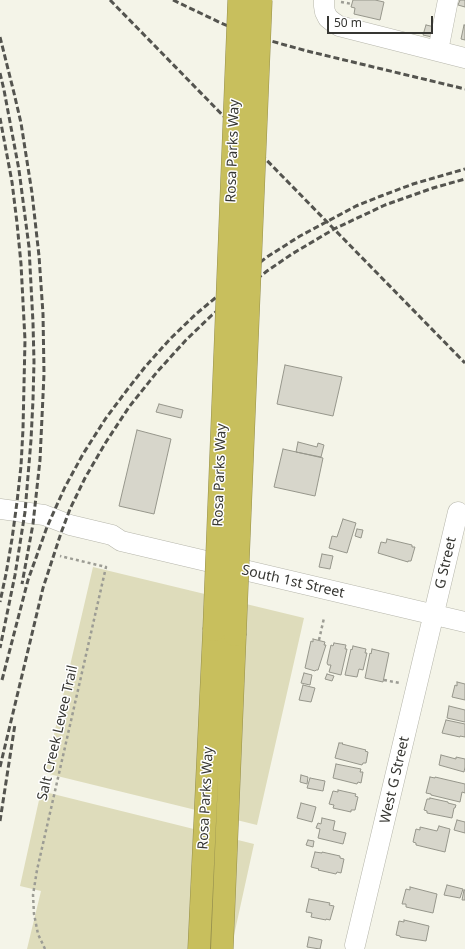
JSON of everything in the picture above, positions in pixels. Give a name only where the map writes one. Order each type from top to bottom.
[{"type":"highway","name":"Rosa Parks Way","points":[[199,949],[214,630],[239,0]]},
{"type":"highway","name":"Rosa Parks Way","points":[[222,949],[261,0]]},
{"type":"street","points":[[438,51],[448,0]]},
{"type":"street","points":[[331,7],[333,22],[340,26],[465,58]]},
{"type":"street","name":"South 1st Street","points":[[0,509],[44,515],[70,525],[112,535],[121,541],[465,622]]},
{"type":"street","name":"G Street","points":[[434,615],[458,512]]},
{"type":"street","name":"South 1st Street","points":[[0,519],[40,525],[65,534],[109,545],[121,541]]},
{"type":"street","name":"West G Street","points":[[355,945],[434,615]]},
{"type":"path","points":[[331,7],[352,4]]},
{"type":"path","name":"Salt Creek Levee Trail","points":[[45,949],[38,934],[34,914],[33,894],[36,870],[106,567],[60,556]]},
{"type":"path","points":[[319,640],[324,618]]},
{"type":"path","points":[[384,680],[394,682]]},
{"type":"shaded area","points":[[93,567],[304,618],[257,825],[45,773]]},
{"type":"shaded area","points":[[41,791],[254,844],[231,949],[27,949],[41,891],[20,886]]},
{"type":"building","points":[[353,0],[375,0],[384,2],[380,20],[354,14],[355,8],[351,7]]},
{"type":"building","points":[[460,0],[465,0],[465,7],[458,5]]},
{"type":"building","points":[[426,25],[435,27],[432,37],[423,35]]},
{"type":"building","points":[[465,25],[465,40],[461,39]]},
{"type":"building","points":[[285,365],[342,377],[333,416],[277,404]]},
{"type":"building","points":[[159,404],[183,410],[181,418],[156,412]]},
{"type":"building","points":[[137,430],[171,439],[154,514],[119,506]]},
{"type":"building","points":[[298,442],[317,447],[318,443],[324,445],[321,457],[296,452]]},
{"type":"building","points":[[283,449],[323,458],[315,496],[274,487]]},
{"type":"building","points":[[343,519],[356,523],[347,553],[329,548],[332,536],[337,537]]},
{"type":"building","points":[[357,529],[363,530],[361,538],[355,536]]},
{"type":"building","points":[[387,539],[415,547],[411,561],[408,562],[378,553],[381,542],[386,543]]},
{"type":"building","points":[[322,554],[333,556],[330,569],[319,567]]},
{"type":"building","points":[[313,639],[325,642],[324,645],[326,645],[318,670],[315,671],[305,668],[311,641],[313,642]]},
{"type":"building","points":[[334,643],[346,645],[345,649],[347,649],[341,675],[329,672],[331,665],[328,665],[327,663],[331,645],[333,646]]},
{"type":"building","points":[[353,646],[366,649],[365,653],[367,653],[363,670],[359,669],[357,677],[345,675]]},
{"type":"building","points":[[372,649],[389,653],[383,682],[365,678]]},
{"type":"building","points":[[304,673],[312,675],[310,685],[301,683]]},
{"type":"building","points":[[327,674],[334,676],[332,681],[325,679]]},
{"type":"building","points":[[457,682],[465,684],[465,700],[452,697],[455,685],[457,686]]},
{"type":"building","points":[[303,685],[315,688],[311,702],[299,700]]},
{"type":"building","points":[[449,706],[465,710],[465,722],[447,718]]},
{"type":"building","points":[[446,720],[465,724],[465,737],[442,733]]},
{"type":"building","points":[[339,743],[366,750],[365,751],[368,752],[366,763],[363,763],[362,765],[335,758]]},
{"type":"building","points":[[441,755],[456,759],[456,757],[465,759],[464,772],[439,765]]},
{"type":"building","points":[[336,764],[361,769],[360,772],[363,772],[361,783],[358,782],[357,784],[333,778]]},
{"type":"building","points":[[301,775],[308,777],[307,784],[300,782]]},
{"type":"building","points":[[430,777],[465,784],[465,793],[462,792],[460,802],[426,793]]},
{"type":"building","points":[[310,778],[325,781],[323,791],[307,788]]},
{"type":"building","points":[[338,790],[356,794],[355,796],[358,797],[355,810],[351,810],[351,812],[333,808],[334,805],[329,804],[333,791],[338,792]]},
{"type":"building","points":[[430,798],[456,805],[452,818],[427,813],[427,811],[424,810],[427,799]]},
{"type":"building","points":[[301,803],[316,807],[312,822],[297,818]]},
{"type":"building","points":[[322,818],[335,821],[333,830],[346,833],[343,844],[318,838],[320,829],[316,828],[318,823],[321,824]]},
{"type":"building","points":[[457,820],[465,822],[465,833],[454,830]]},
{"type":"building","points":[[439,826],[450,829],[445,852],[416,845],[416,843],[413,842],[416,829],[420,830],[420,827],[437,831]]},
{"type":"building","points":[[308,840],[314,841],[313,847],[306,845]]},
{"type":"building","points":[[315,852],[340,856],[340,858],[344,859],[341,873],[337,872],[336,874],[311,867]]},
{"type":"building","points":[[447,885],[463,889],[460,898],[444,895]]},
{"type":"building","points":[[410,887],[437,894],[433,913],[406,907],[406,904],[402,904],[406,889],[410,890]]},
{"type":"building","points":[[464,890],[465,900],[462,900]]},
{"type":"building","points":[[309,899],[330,903],[329,905],[334,906],[330,920],[311,917],[312,913],[306,912]]},
{"type":"building","points":[[404,920],[429,926],[426,941],[396,935],[399,921],[404,922]]},
{"type":"building","points":[[309,937],[322,940],[320,949],[307,947]]},
{"type":"railway","points":[[110,0],[465,363]]},
{"type":"railway","points":[[173,0],[221,23],[253,36],[307,51],[465,89]]},
{"type":"railway","points":[[0,37],[21,123],[32,193],[39,256],[43,314],[44,374],[40,460],[33,524],[22,584]]},
{"type":"railway","points":[[0,73],[19,170],[29,247],[34,362],[31,440],[25,512],[15,575],[0,648]]},
{"type":"railway","points":[[0,118],[12,182],[17,223],[25,340],[21,466],[12,539],[0,602]]},
{"type":"railway","points":[[2,680],[28,580],[47,527],[65,487],[83,454],[106,418],[145,367],[170,339],[196,314],[232,284],[267,257],[300,236],[356,206],[413,184],[465,169]]},
{"type":"railway","points":[[0,767],[43,588],[61,533],[70,509],[85,478],[129,407],[157,372],[186,340],[212,315],[267,271],[292,254],[334,229],[385,205],[433,188],[465,179]]},
{"type":"railway","points":[[0,821],[15,724]]}]
